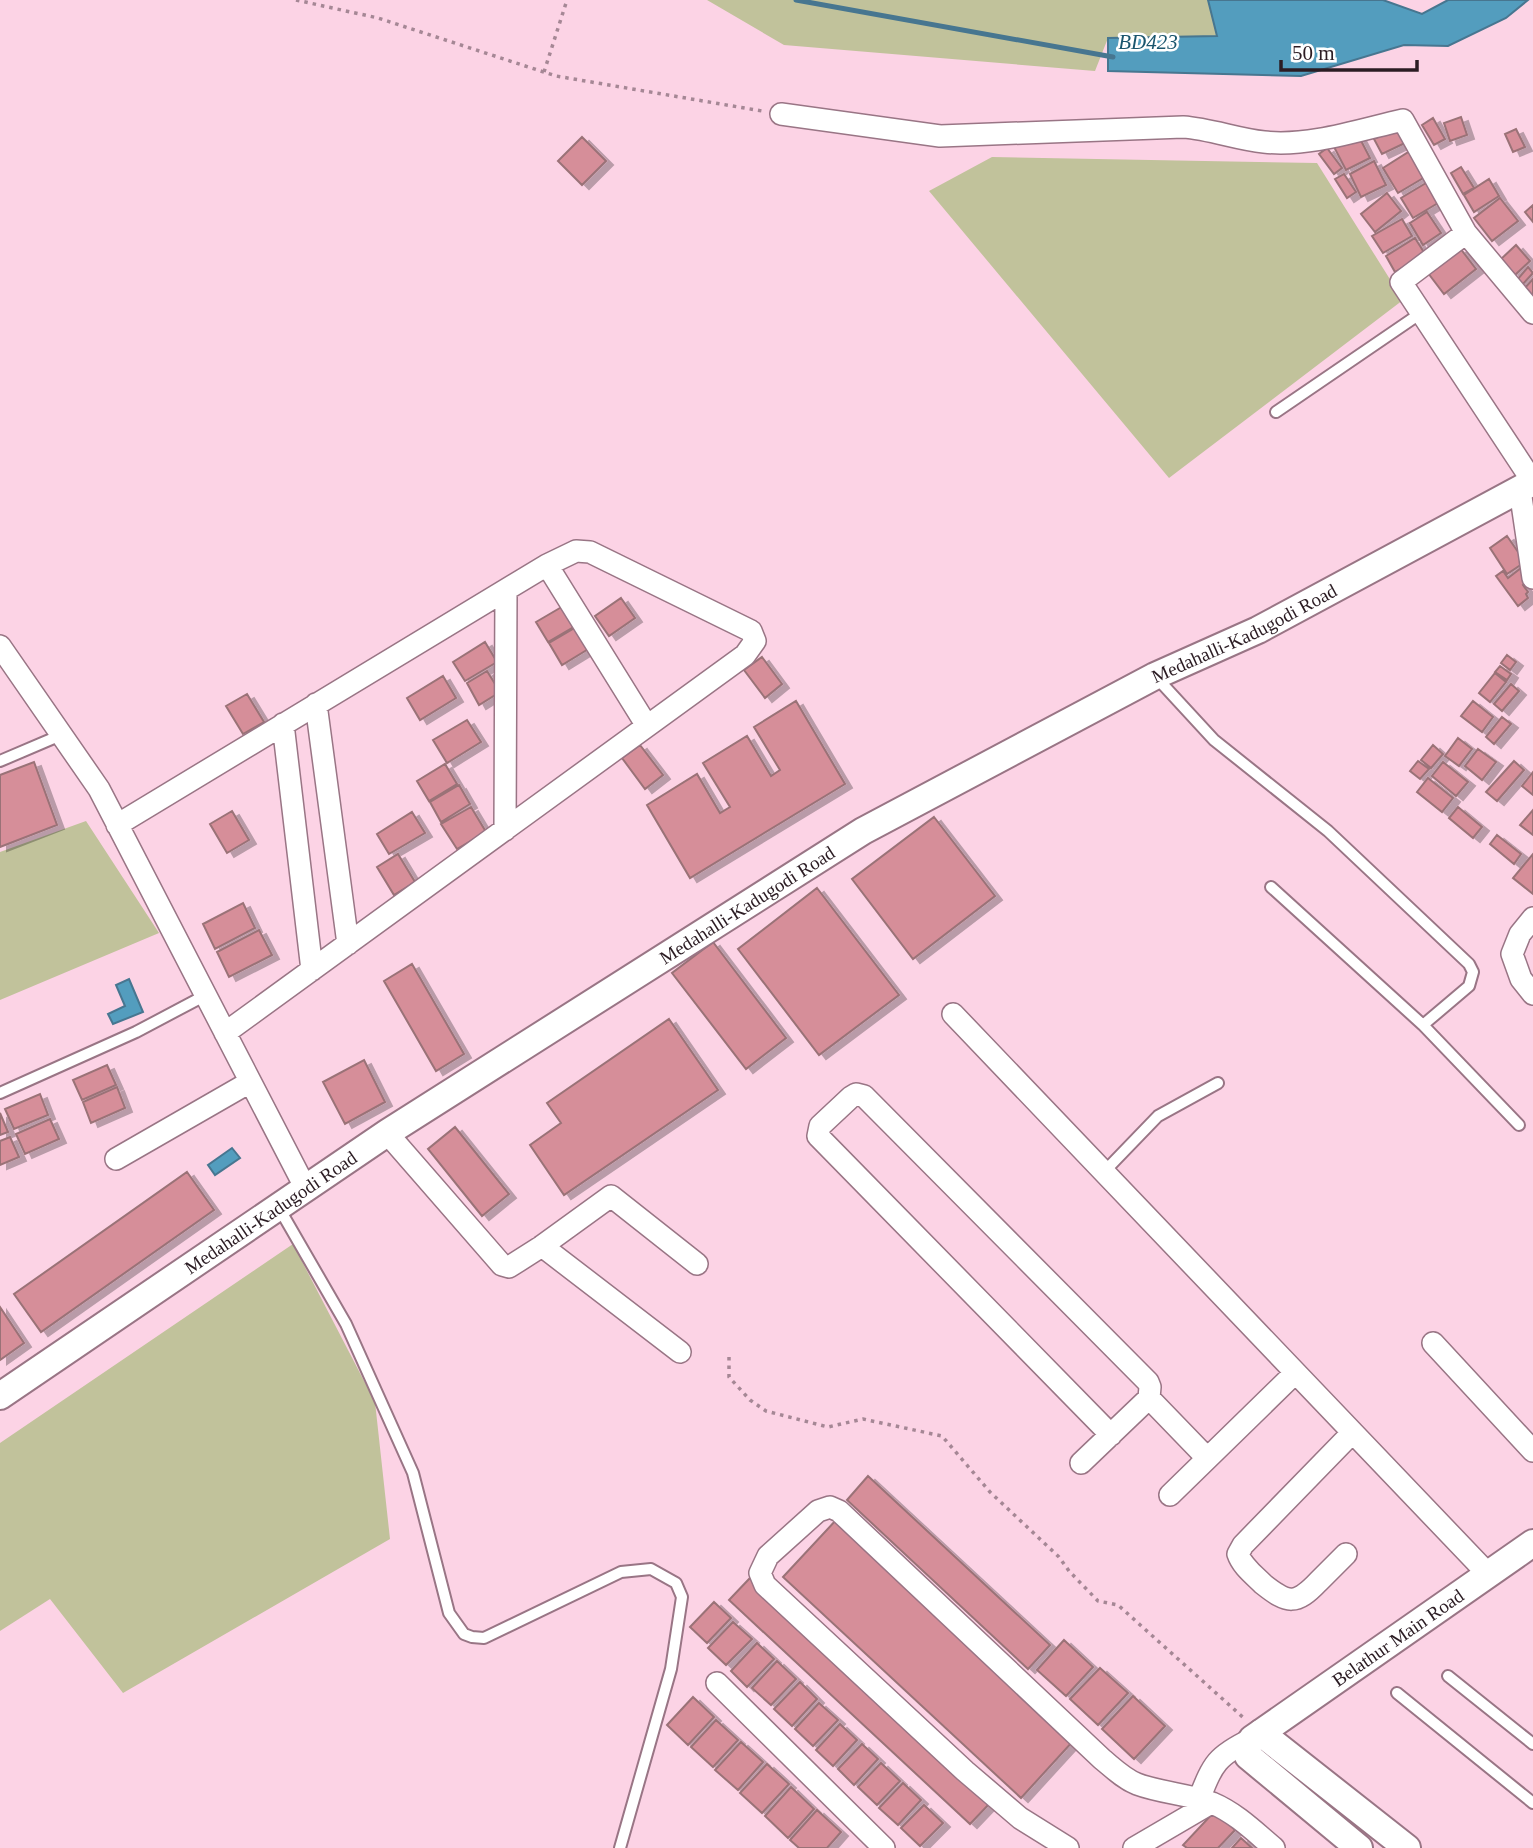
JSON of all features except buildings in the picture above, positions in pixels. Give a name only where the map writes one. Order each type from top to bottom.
[{"type":"street","points":[[781,114],[940,136],[1183,127],[1263,142],[1293,143],[1403,120],[1466,233],[1533,313]]},
{"type":"street","points":[[1466,233],[1401,282],[1527,486],[1533,578]]},
{"type":"street","name":"Medahalli-Kadugodi Road","points":[[0,1396],[387,1133],[863,831],[1155,676],[1258,630],[1527,486]]},
{"type":"street","points":[[117,825],[547,565],[576,551],[590,552],[751,631],[755,641],[746,655],[225,1033]]},
{"type":"street","points":[[547,565],[647,726]]},
{"type":"street","points":[[505,830],[506,590]]},
{"type":"street","points":[[0,646],[99,789],[306,1189]]},
{"type":"street","points":[[316,704],[348,944]]},
{"type":"street","points":[[283,724],[312,970]]},
{"type":"street","points":[[1533,918],[1520,934],[1512,954],[1521,979],[1533,994]]},
{"type":"street","points":[[953,1014],[1294,1374],[1489,1575]]},
{"type":"street","points":[[116,1159],[250,1082]]},
{"type":"street","points":[[1081,1463],[1111,1435],[1149,1398],[1148,1382],[864,1096],[860,1094],[851,1097],[820,1126],[818,1136],[1111,1435]]},
{"type":"street","points":[[387,1133],[502,1265],[509,1267],[542,1247],[602,1200],[611,1196],[697,1264]]},
{"type":"street","points":[[542,1247],[680,1352]]},
{"type":"street","points":[[1433,1343],[1533,1451]]},
{"type":"street","points":[[1170,1495],[1294,1374]]},
{"type":"street","points":[[1149,1398],[1207,1458]]},
{"type":"street","points":[[1346,1554],[1306,1596],[1295,1600],[1279,1597],[1254,1576],[1238,1554],[1242,1545],[1352,1433]]},
{"type":"street","points":[[1068,1848],[1020,1818],[965,1771],[765,1585],[760,1573],[768,1556],[818,1511],[830,1507],[839,1511],[1119,1773],[1139,1785],[1205,1801],[1229,1811],[1274,1848]]},
{"type":"street","name":"Belathur Main Road","points":[[1256,1736],[1533,1543]]},
{"type":"street","points":[[717,1683],[884,1848]]},
{"type":"street","points":[[1134,1848],[1205,1801],[1212,1766],[1229,1750],[1256,1736]]},
{"type":"street","points":[[1256,1736],[1247,1748],[1248,1756],[1359,1848]]},
{"type":"street","points":[[1256,1736],[1407,1848]]},
{"type":"lane","points":[[1276,412],[1421,313]]},
{"type":"lane","points":[[1155,676],[1214,740],[1328,831],[1469,964],[1473,972],[1469,986],[1423,1025]]},
{"type":"lane","points":[[0,761],[61,735]]},
{"type":"lane","points":[[1270,887],[1423,1025],[1519,1125]]},
{"type":"lane","points":[[0,1093],[136,1032],[206,995]]},
{"type":"lane","points":[[1103,1172],[1158,1115],[1218,1083]]},
{"type":"lane","points":[[278,1208],[346,1324],[413,1473],[449,1613],[458,1628],[472,1637],[484,1638],[621,1572],[651,1569],[668,1577],[679,1589],[682,1597],[671,1670],[620,1848]]},
{"type":"lane","points":[[1448,1675],[1533,1744]]},
{"type":"lane","points":[[1396,1693],[1533,1803]]},
{"type":"path","points":[[296,0],[378,18],[544,72],[781,114]]},
{"type":"path","points":[[544,72],[567,0]]},
{"type":"path","points":[[729,1357],[729,1377],[750,1400],[766,1411],[828,1427],[863,1419],[942,1436],[990,1492],[1059,1557],[1098,1601],[1118,1605],[1256,1736]]},
{"type":"green space","points":[[707,0],[1208,0],[1218,36],[1108,38],[1095,71],[784,45]]},
{"type":"green space","points":[[992,157],[1317,163],[1403,300],[1169,478],[929,191]]},
{"type":"green space","points":[[86,821],[159,933],[0,1000],[0,852]]},
{"type":"green space","points":[[293,1244],[375,1402],[390,1539],[123,1693],[50,1599],[0,1631],[0,1443]]},
{"type":"water","points":[[1208,0],[1383,0],[1422,14],[1448,0],[1528,0],[1506,18],[1448,46],[1404,45],[1301,76],[1108,71],[1108,38],[1217,36]]},
{"type":"water","points":[[129,979],[143,1012],[113,1024],[108,1014],[125,1006],[116,985]]},
{"type":"water","points":[[232,1148],[240,1158],[215,1175],[208,1165]]},
{"type":"waterway","name":"BD423","points":[[796,0],[1113,57]]}]
